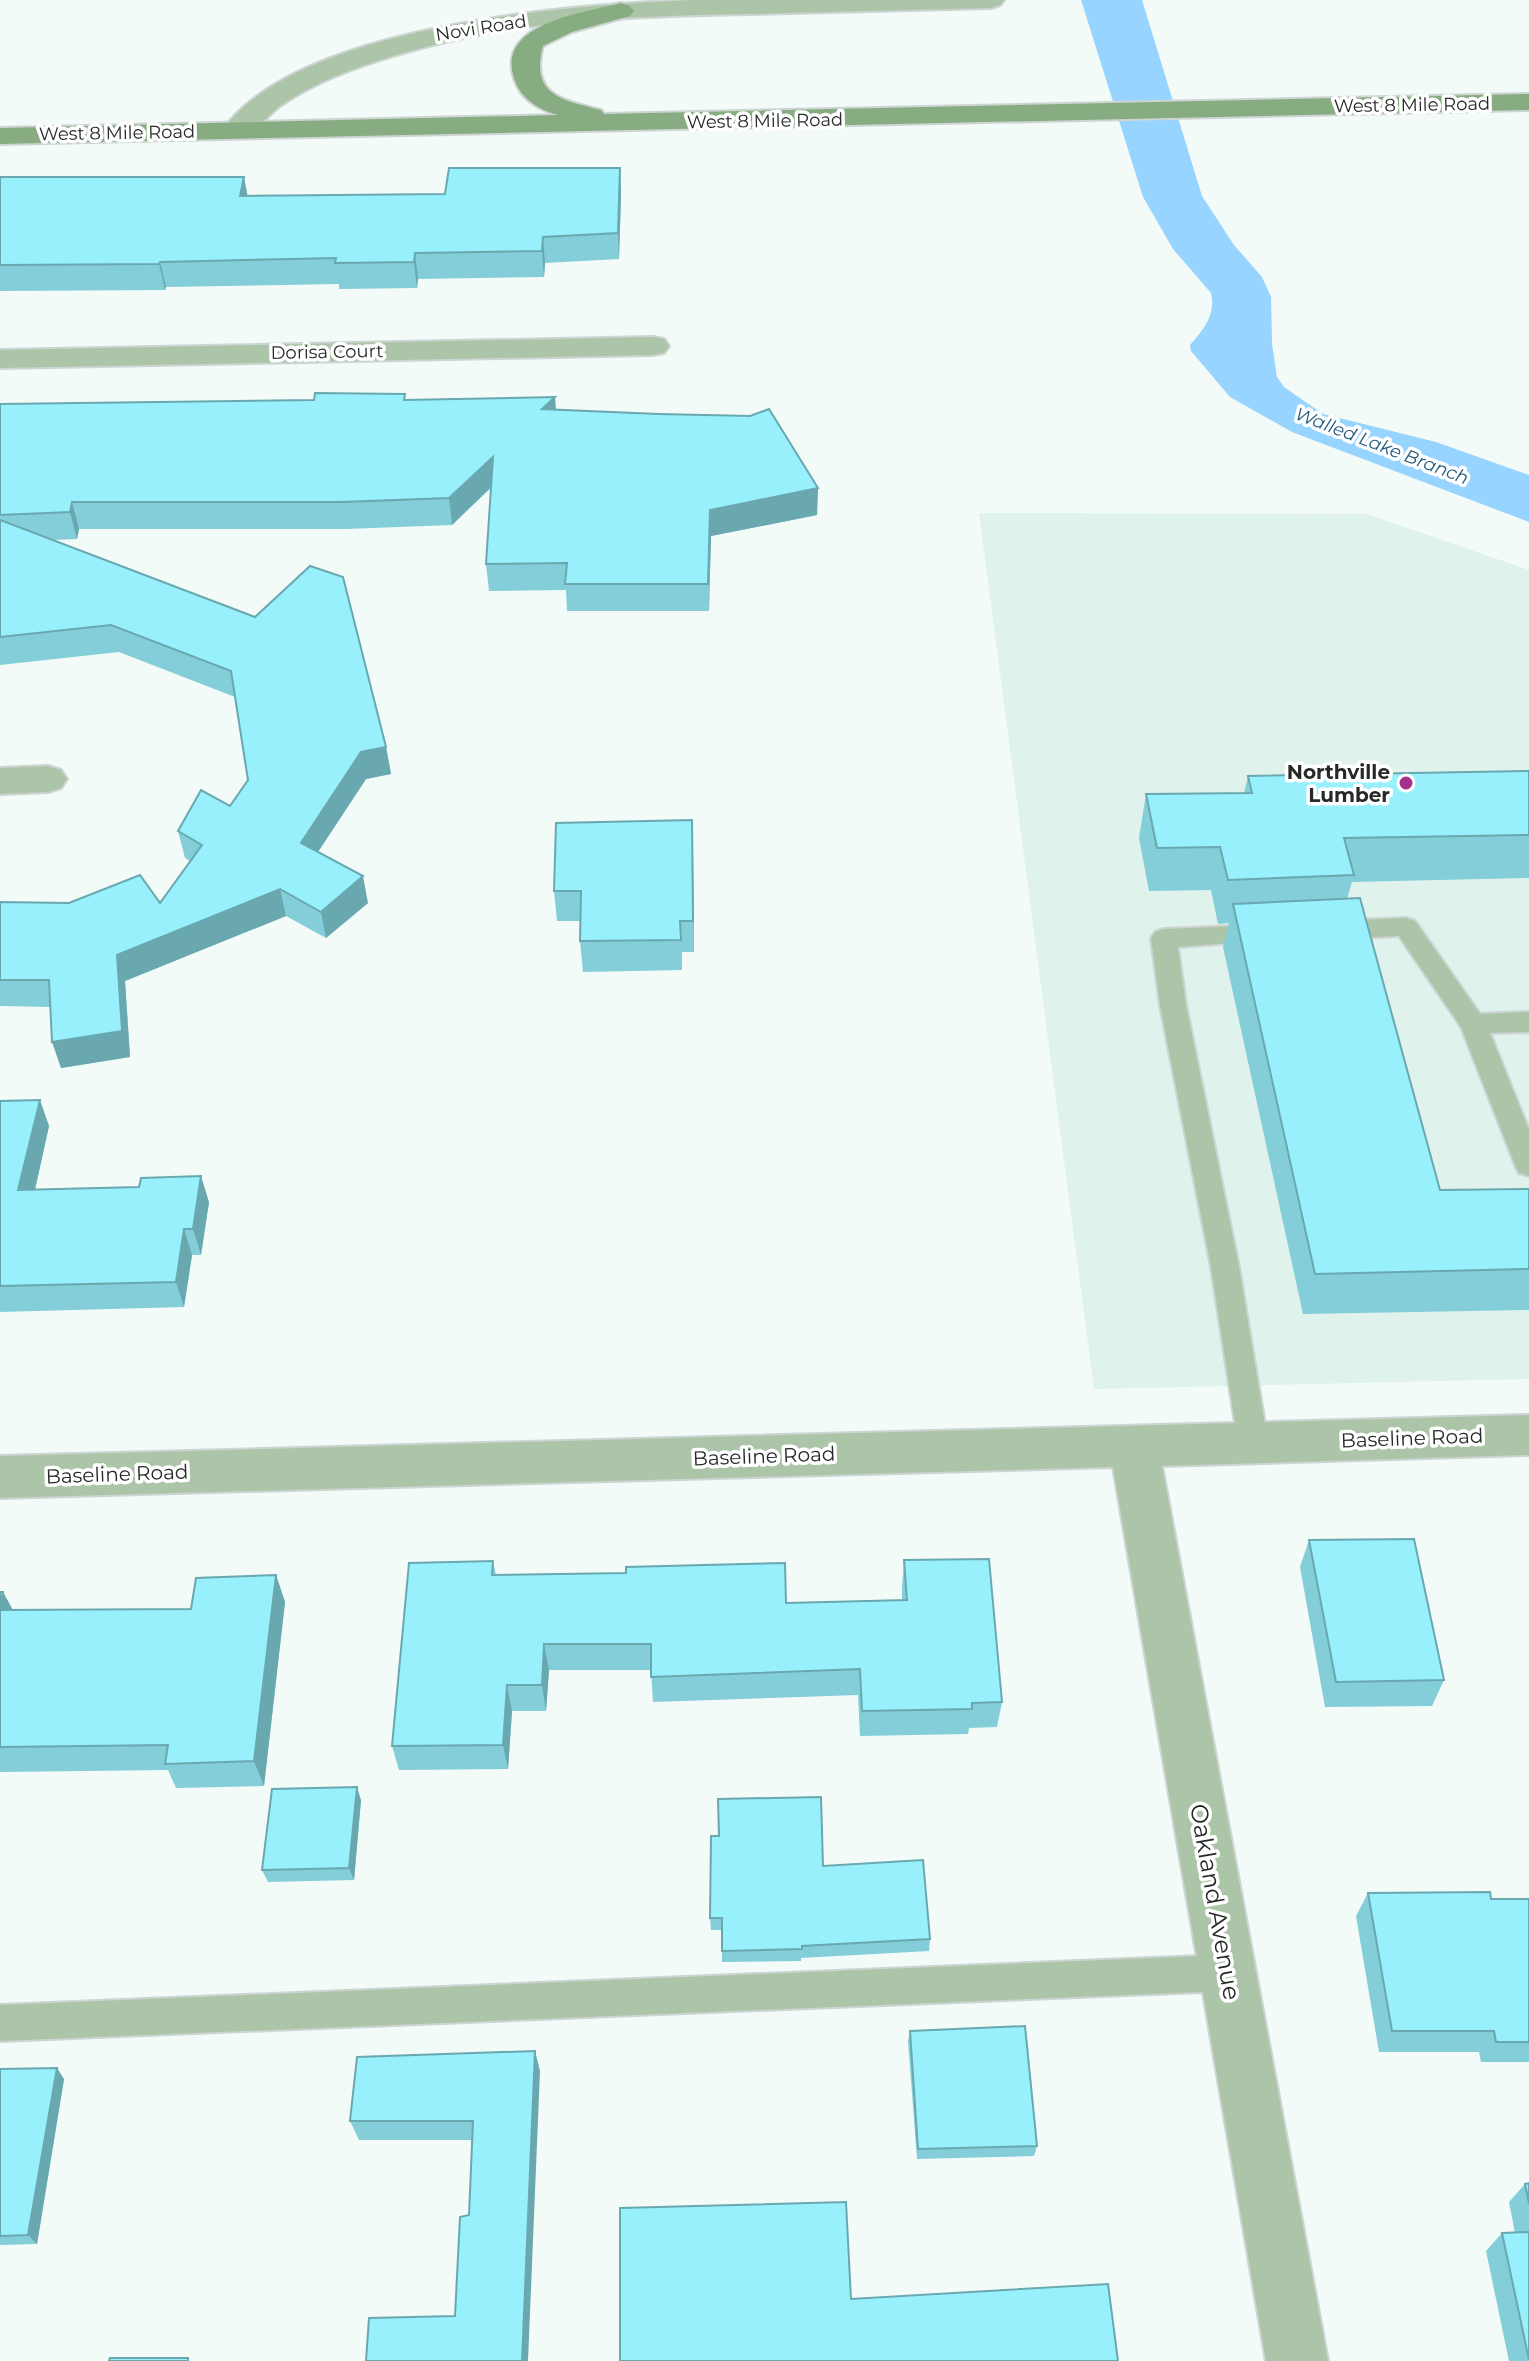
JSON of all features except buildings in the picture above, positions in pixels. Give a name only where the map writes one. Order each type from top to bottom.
[{"type":"main road","points":[[621,11],[563,26],[531,42],[523,64],[527,86],[552,106],[621,124]]},
{"type":"main road","name":"West 8 Mile Road","points":[[0,136],[1529,102]]},
{"type":"street","name":"Novi Road","points":[[236,131],[249,116],[289,87],[375,52],[446,31],[510,21],[621,11],[991,0]]},
{"type":"street","name":"Dorisa Court","points":[[0,359],[653,346]]},
{"type":"street","points":[[0,781],[48,779]]},
{"type":"street","name":"Baseline Road","points":[[0,1477],[1529,1435]]},
{"type":"street","name":"Oakland Avenue","points":[[1134,1446],[1297,2360]]},
{"type":"lane","points":[[1253,1443],[1225,1267],[1173,1005],[1164,938],[1406,927],[1473,1024],[1529,1165]]},
{"type":"lane","points":[[1473,1024],[1529,1022]]},
{"type":"lane","points":[[0,2023],[1227,1973]]},
{"type":"shaded area","points":[[979,513],[1367,514],[1529,570],[1529,1379],[1094,1389]]},
{"type":"water","name":"Walled Lake Branch","points":[[1081,0],[1142,0],[1202,196],[1234,245],[1262,277],[1271,297],[1272,344],[1277,377],[1284,387],[1323,414],[1436,442],[1529,475],[1529,522],[1292,432],[1230,397],[1191,351],[1190,345],[1210,315],[1211,293],[1173,249],[1143,197]]},
{"type":"place","name":"Northville Lumber","points":[[1406,783]]}]
